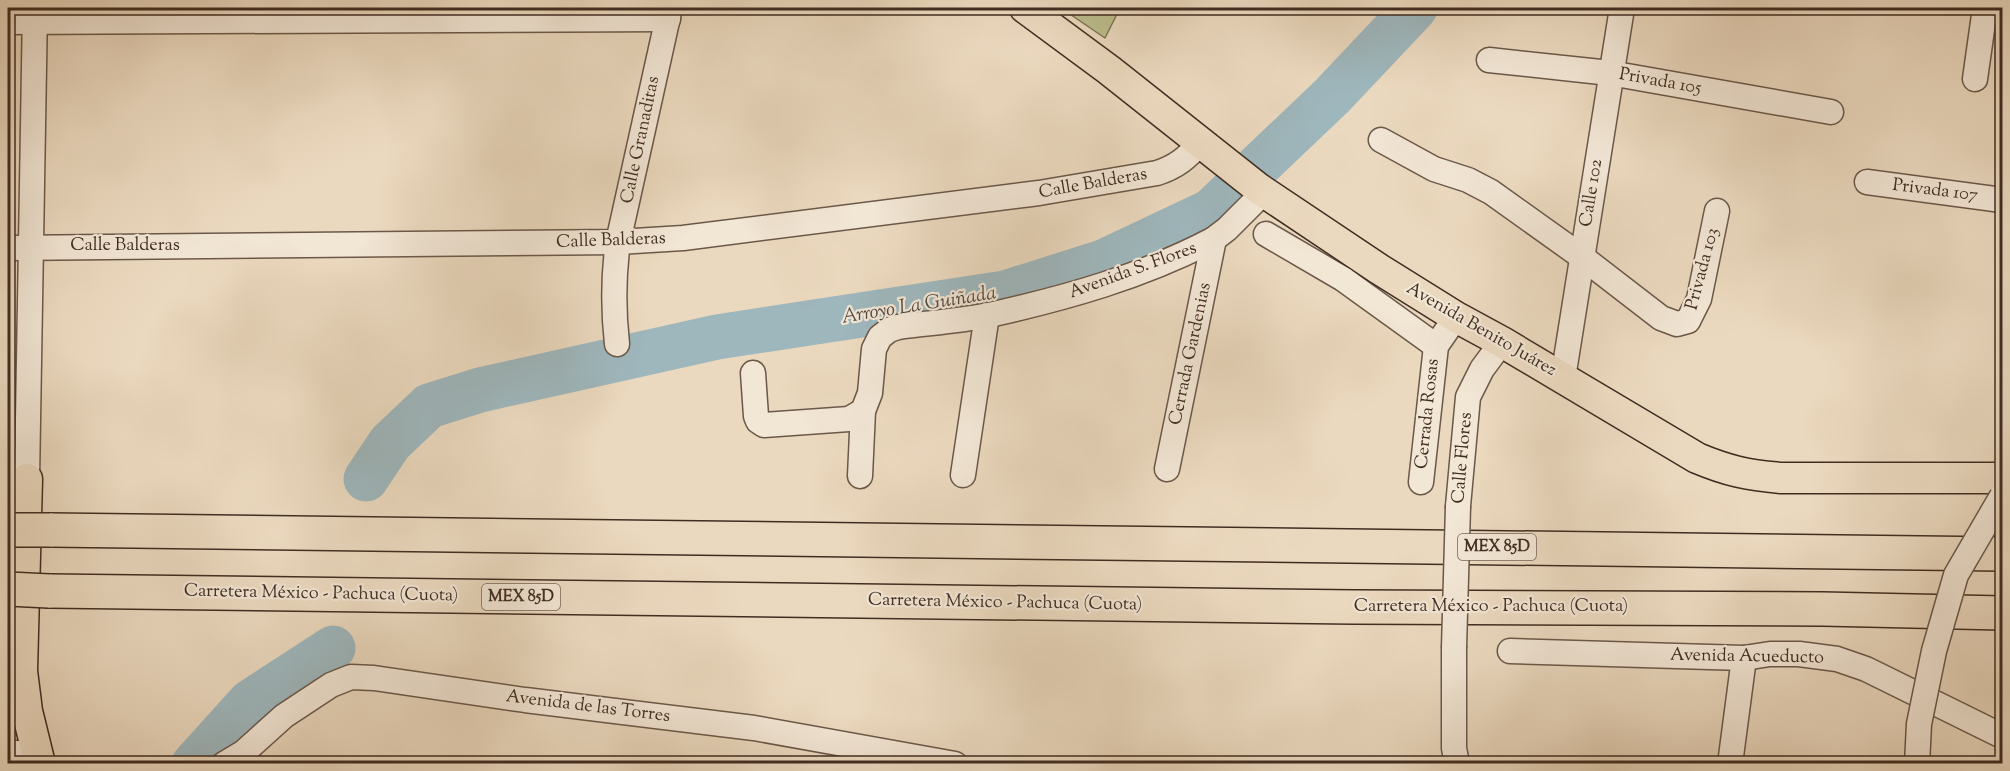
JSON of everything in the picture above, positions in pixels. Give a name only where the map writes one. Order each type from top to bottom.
[{"type":"highway","name":"MEX 85D","points":[[8,530],[2002,554]]},
{"type":"highway","name":"Carretera México - Pachuca (Cuota)","points":[[8,589],[1343,606],[1823,609],[2002,613]]},
{"type":"main road","name":"Avenida Benito Juárez","points":[[1025,8],[1109,70],[1261,190],[1378,269],[1696,458],[1746,475],[1781,478],[2002,478]]},
{"type":"main road","points":[[27,479],[22,671],[27,711],[28,756]]},
{"type":"street","name":"Calle 102","points":[[1563,378],[1622,8]]},
{"type":"street","points":[[1975,79],[1985,8]]},
{"type":"street","points":[[8,22],[35,15],[669,13]]},
{"type":"street","name":"Calle Granaditas","points":[[617,344],[613,307],[618,242],[669,13]]},
{"type":"street","points":[[27,479],[35,15]]},
{"type":"street","name":"Privada 105","points":[[1489,60],[1610,73],[1831,112]]},
{"type":"street","points":[[1381,141],[1434,169],[1468,180],[1491,192],[1582,257]]},
{"type":"street","name":"Calle Balderas","points":[[8,248],[618,242],[683,238],[1039,193],[1165,170],[1173,168],[1187,157],[1209,151]]},
{"type":"street","name":"Privada 107","points":[[1867,182],[2002,200]]},
{"type":"street","name":"Avenida S. Flores","points":[[863,411],[870,393],[874,349],[880,337],[889,330],[987,315],[1077,294],[1123,279],[1214,239],[1227,229],[1261,190]]},
{"type":"street","name":"Privada 103","points":[[1582,257],[1661,318],[1677,324],[1683,323],[1692,316],[1699,299],[1718,211]]},
{"type":"street","points":[[1266,234],[1343,279],[1436,346]]},
{"type":"street","name":"Cerrada Gardenias","points":[[1167,469],[1214,239]]},
{"type":"street","points":[[963,475],[987,315]]},
{"type":"street","name":"Cerrada Rosas","points":[[1421,482],[1436,346],[1456,317]]},
{"type":"street","name":"Calle Flores","points":[[1456,764],[1454,648],[1458,506],[1468,397],[1482,369],[1502,342]]},
{"type":"street","points":[[753,373],[756,416],[760,424],[768,427],[849,419],[863,411]]},
{"type":"street","points":[[860,476],[863,411]]},
{"type":"street","points":[[1917,764],[1919,724],[1930,672],[1956,575],[2002,496]]},
{"type":"street","name":"Avenida Acueducto","points":[[1510,651],[1744,658],[1770,654],[1799,654],[1837,659],[1866,669],[2002,736]]},
{"type":"street","points":[[1730,764],[1744,658]]},
{"type":"street","name":"Avenida de las Torres","points":[[240,760],[284,716],[331,685],[351,677],[361,677],[754,728],[955,764]]},
{"type":"green space","points":[[1061,8],[1120,8],[1105,38]]},
{"type":"waterway","name":"Arroyo La Guiñada","points":[[366,479],[390,443],[429,406],[480,390],[717,337],[1005,293],[1103,262],[1211,211],[1332,96],[1415,8]]},
{"type":"waterway","points":[[194,764],[250,702],[333,648]]}]
